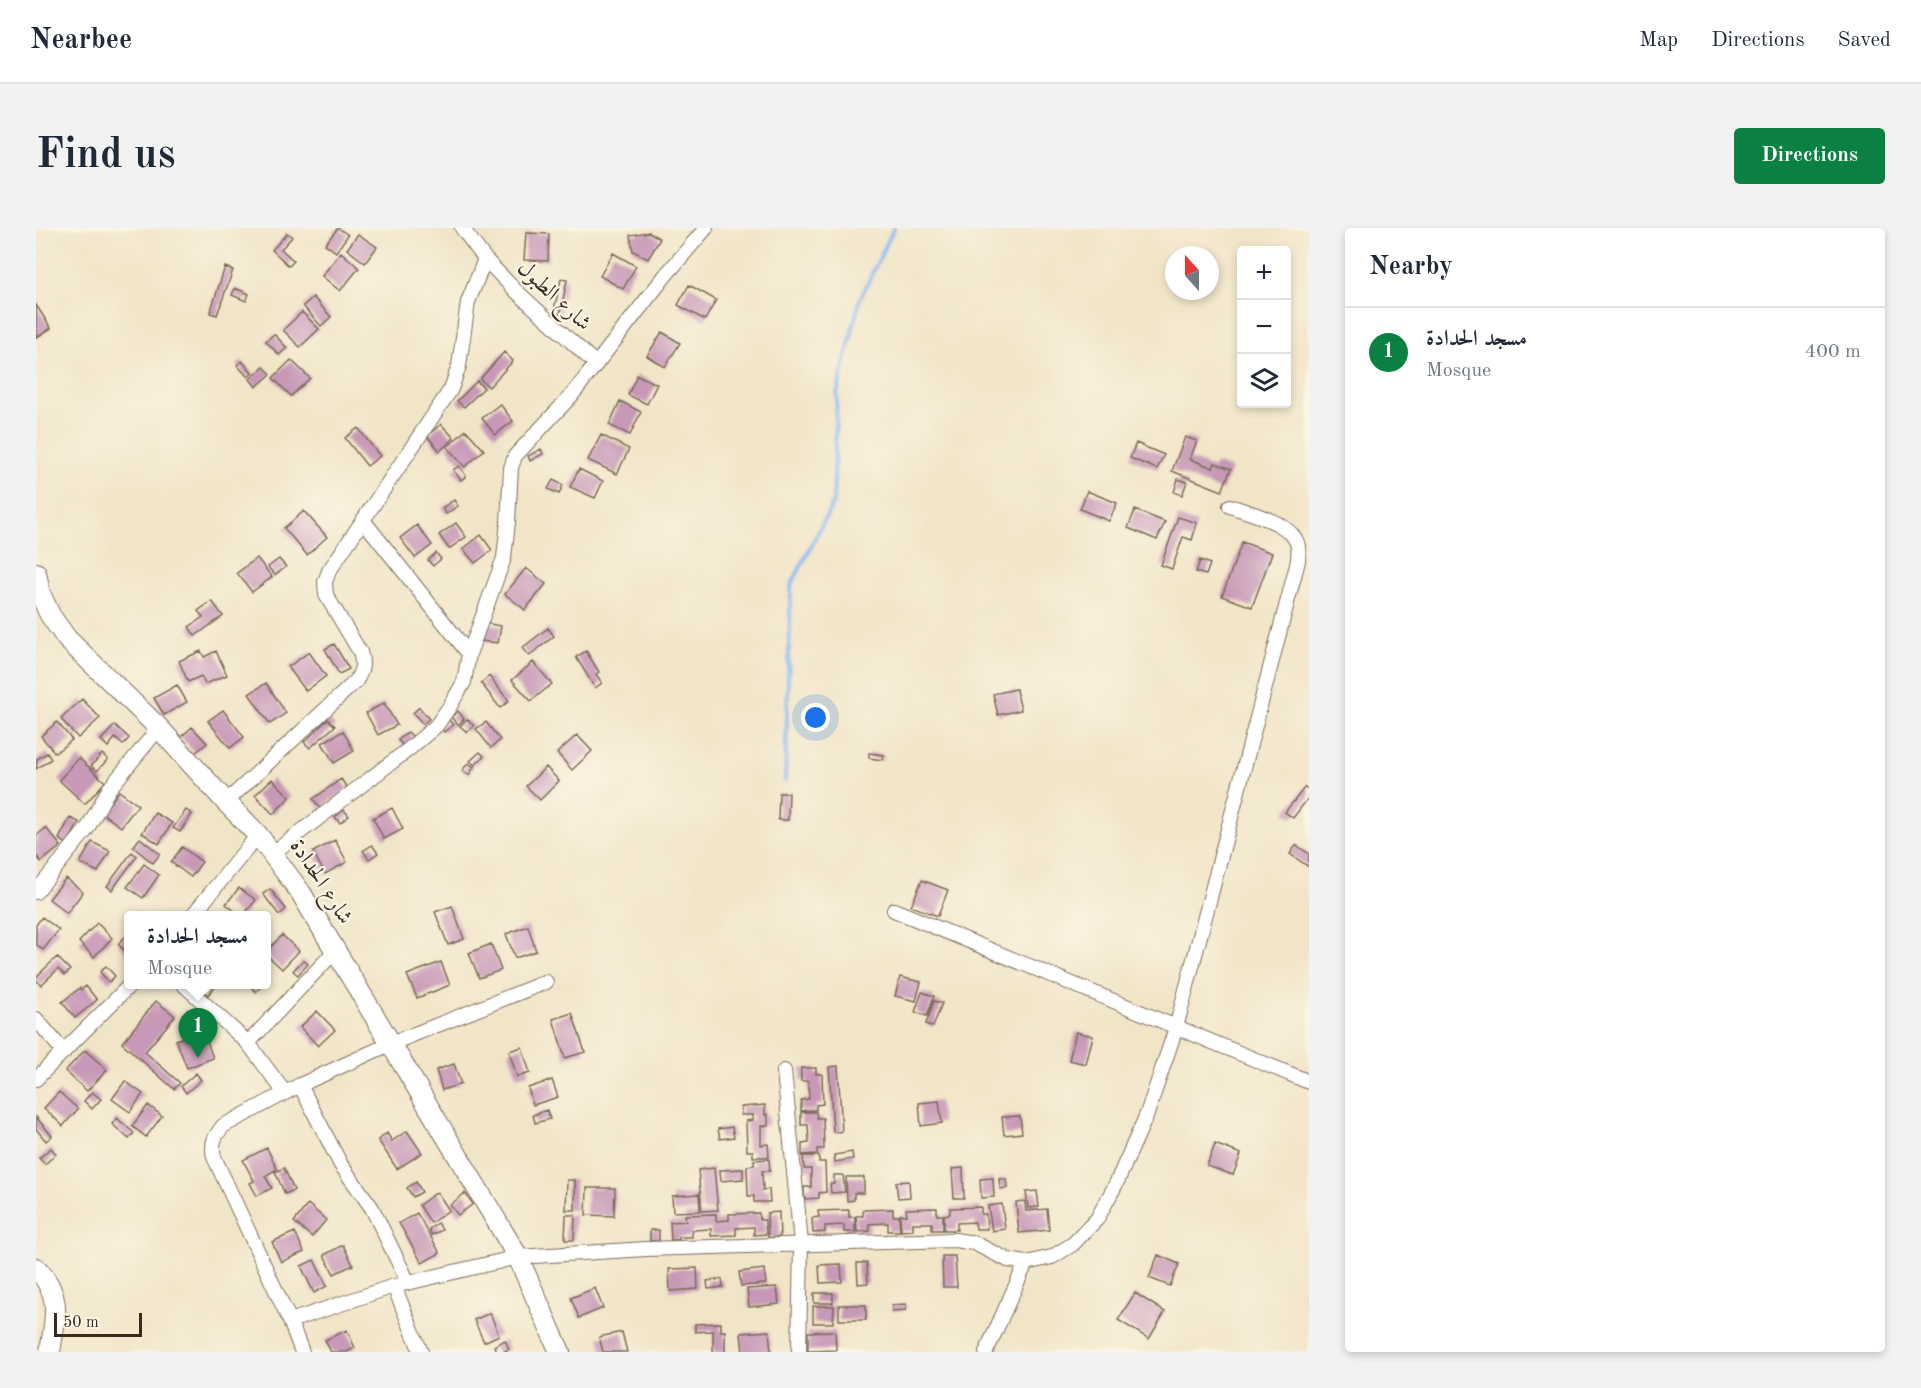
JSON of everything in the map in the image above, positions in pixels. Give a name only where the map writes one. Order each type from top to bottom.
[{"type":"street","name":"شارع الطبول","points":[[462,228],[485,259],[515,290],[596,364]]},
{"type":"street","points":[[273,853],[436,726],[464,682],[469,654],[494,579],[504,558],[511,468],[515,456],[553,418],[665,276],[706,228]]},
{"type":"street","points":[[226,802],[356,681],[361,672],[363,661],[360,652],[326,595],[325,582],[329,571],[451,388],[459,366],[468,302],[485,259]]},
{"type":"street","points":[[290,1321],[401,1284],[518,1257],[646,1249],[955,1240],[974,1243],[1008,1260],[1026,1263],[1052,1257],[1072,1244],[1097,1219],[1116,1184],[1147,1114],[1176,1028],[1298,561],[1299,548],[1287,529],[1230,506]]},
{"type":"street","points":[[363,520],[469,654]]},
{"type":"street","name":"شارع الحدادة","points":[[36,573],[40,593],[50,615],[67,639],[159,728],[258,835],[301,893],[518,1257],[560,1352]]},
{"type":"street","points":[[36,892],[87,829],[109,789],[159,728]]},
{"type":"street","points":[[195,911],[258,835]]},
{"type":"street","points":[[894,910],[1309,1082]]},
{"type":"street","points":[[248,1043],[336,950]]},
{"type":"street","points":[[302,1352],[290,1321],[214,1157],[211,1146],[222,1126],[300,1085],[392,1043],[546,982]]},
{"type":"street","points":[[36,1079],[126,989]]},
{"type":"street","points":[[189,989],[248,1043],[285,1093]]},
{"type":"street","points":[[36,1019],[64,1052]]},
{"type":"street","points":[[784,1071],[801,1243],[799,1352]]},
{"type":"street","points":[[300,1085],[341,1165],[372,1208],[381,1226],[421,1352]]},
{"type":"street","points":[[986,1352],[1026,1263]]},
{"type":"street","points":[[36,1268],[51,1286],[56,1303],[50,1352]]},
{"type":"building","points":[[338,228],[348,235],[336,252],[325,244]]},
{"type":"building","points":[[649,232],[660,239],[648,259],[633,251],[630,235]]},
{"type":"building","points":[[287,233],[292,237],[281,249],[294,261],[289,266],[272,250]]},
{"type":"building","points":[[526,233],[549,234],[548,261],[524,260]]},
{"type":"building","points":[[358,234],[377,247],[365,263],[347,249]]},
{"type":"building","points":[[341,252],[359,268],[340,291],[322,276]]},
{"type":"building","points":[[613,253],[636,266],[623,289],[600,276]]},
{"type":"building","points":[[225,267],[233,270],[217,315],[210,313]]},
{"type":"building","points":[[561,279],[567,280],[560,315],[553,314]]},
{"type":"building","points":[[689,285],[716,300],[705,320],[678,305]]},
{"type":"building","points":[[235,288],[249,294],[246,301],[232,295]]},
{"type":"building","points":[[313,297],[331,317],[321,326],[303,306]]},
{"type":"building","points":[[36,305],[51,328],[36,338]]},
{"type":"building","points":[[302,312],[319,329],[300,347],[283,330]]},
{"type":"building","points":[[662,332],[680,343],[665,367],[647,356]]},
{"type":"building","points":[[274,334],[287,348],[279,355],[266,341]]},
{"type":"building","points":[[504,352],[513,361],[489,387],[480,379]]},
{"type":"building","points":[[291,360],[310,378],[291,396],[273,378]]},
{"type":"building","points":[[242,361],[253,373],[248,377],[237,365]]},
{"type":"building","points":[[264,367],[271,374],[256,387],[250,379]]},
{"type":"building","points":[[637,375],[657,384],[647,404],[628,395]]},
{"type":"building","points":[[477,381],[484,388],[464,407],[457,401]]},
{"type":"building","points":[[620,401],[641,412],[630,435],[609,425]]},
{"type":"building","points":[[500,404],[513,421],[495,435],[482,418]]},
{"type":"building","points":[[441,424],[454,438],[440,451],[427,436]]},
{"type":"building","points":[[358,428],[380,456],[367,466],[345,438]]},
{"type":"building","points":[[466,430],[484,450],[465,467],[447,447]]},
{"type":"building","points":[[601,435],[629,449],[617,474],[588,460]]},
{"type":"building","points":[[1185,437],[1197,441],[1190,459],[1213,468],[1215,463],[1231,469],[1222,491],[1172,471]]},
{"type":"building","points":[[1136,443],[1164,455],[1157,469],[1130,458]]},
{"type":"building","points":[[541,449],[543,454],[530,461],[528,456]]},
{"type":"building","points":[[459,466],[466,476],[461,480],[453,470]]},
{"type":"building","points":[[579,469],[603,481],[595,498],[570,487]]},
{"type":"building","points":[[1178,479],[1187,482],[1182,495],[1174,492]]},
{"type":"building","points":[[553,480],[563,485],[559,494],[548,489]]},
{"type":"building","points":[[1087,491],[1117,503],[1109,521],[1080,509]]},
{"type":"building","points":[[454,500],[458,506],[446,514],[442,508]]},
{"type":"building","points":[[1135,510],[1165,522],[1157,540],[1128,528]]},
{"type":"building","points":[[304,511],[327,537],[307,555],[284,528]]},
{"type":"building","points":[[1178,517],[1197,523],[1192,540],[1183,537],[1172,569],[1161,565]]},
{"type":"building","points":[[456,523],[466,537],[449,549],[439,535]]},
{"type":"building","points":[[417,525],[432,545],[415,558],[400,538]]},
{"type":"building","points":[[481,535],[492,550],[475,563],[463,549]]},
{"type":"building","points":[[1242,542],[1272,553],[1252,607],[1222,596]]},
{"type":"building","points":[[436,553],[441,559],[433,566],[428,560]]},
{"type":"building","points":[[257,558],[272,577],[252,592],[237,573]]},
{"type":"building","points":[[279,559],[286,567],[275,575],[268,567]]},
{"type":"building","points":[[1200,560],[1210,564],[1206,575],[1196,572]]},
{"type":"building","points":[[526,568],[546,584],[525,610],[505,594]]},
{"type":"building","points":[[212,601],[223,616],[195,636],[189,627],[203,617],[198,611]]},
{"type":"building","points":[[484,623],[501,626],[498,643],[481,641]]},
{"type":"building","points":[[548,628],[554,636],[529,656],[522,648]]},
{"type":"building","points":[[334,644],[349,669],[339,674],[325,649]]},
{"type":"building","points":[[201,651],[204,657],[216,651],[227,675],[205,684],[201,676],[188,682],[179,661]]},
{"type":"building","points":[[586,651],[599,672],[596,674],[602,683],[595,688],[576,657]]},
{"type":"building","points":[[309,652],[326,676],[306,691],[288,667]]},
{"type":"building","points":[[533,662],[552,684],[531,701],[512,680]]},
{"type":"building","points":[[489,676],[509,701],[500,708],[481,683]]},
{"type":"building","points":[[266,683],[286,713],[270,724],[249,694]]},
{"type":"building","points":[[177,685],[187,702],[164,715],[154,698]]},
{"type":"building","points":[[1016,689],[1021,710],[998,715],[993,694]]},
{"type":"building","points":[[82,699],[100,718],[78,738],[61,719]]},
{"type":"building","points":[[384,703],[397,725],[378,735],[366,713]]},
{"type":"building","points":[[419,707],[429,719],[423,724],[413,713]]},
{"type":"building","points":[[223,710],[244,737],[230,748],[208,721]]},
{"type":"building","points":[[458,711],[464,719],[458,725],[451,717]]},
{"type":"building","points":[[328,719],[335,726],[310,748],[304,742]]},
{"type":"building","points":[[467,719],[474,726],[467,732],[460,726]]},
{"type":"building","points":[[449,720],[453,725],[444,732],[440,727]]},
{"type":"building","points":[[57,722],[72,740],[55,753],[41,736]]},
{"type":"building","points":[[486,722],[500,740],[491,748],[476,729]]},
{"type":"building","points":[[115,725],[129,738],[123,745],[115,738],[108,747],[101,740]]},
{"type":"building","points":[[192,727],[207,743],[195,753],[181,737]]},
{"type":"building","points":[[343,731],[354,751],[334,763],[322,743]]},
{"type":"building","points":[[408,732],[415,739],[405,748],[398,740]]},
{"type":"building","points":[[577,735],[592,751],[572,770],[557,753]]},
{"type":"building","points":[[480,752],[484,756],[475,765],[470,761]]},
{"type":"building","points":[[47,753],[51,759],[36,769],[37,759]]},
{"type":"building","points":[[869,753],[884,755],[883,760],[869,758]]},
{"type":"building","points":[[102,754],[108,759],[97,771],[91,766]]},
{"type":"building","points":[[79,758],[105,782],[85,804],[59,780]]},
{"type":"building","points":[[468,763],[474,767],[469,775],[462,771]]},
{"type":"building","points":[[546,767],[559,781],[540,800],[526,786]]},
{"type":"building","points":[[272,779],[290,797],[273,814],[255,795]]},
{"type":"building","points":[[341,779],[348,789],[320,808],[313,799]]},
{"type":"building","points":[[1305,787],[1309,790],[1309,797],[1293,818],[1285,812]]},
{"type":"building","points":[[119,791],[138,805],[121,827],[102,813]]},
{"type":"building","points":[[779,793],[789,793],[788,820],[778,820]]},
{"type":"building","points":[[392,808],[403,829],[384,839],[373,818]]},
{"type":"building","points":[[186,810],[192,814],[180,832],[173,828]]},
{"type":"building","points":[[344,810],[349,816],[340,823],[335,817]]},
{"type":"building","points":[[155,813],[172,823],[159,844],[142,833]]},
{"type":"building","points":[[70,818],[79,822],[67,844],[59,839]]},
{"type":"building","points":[[46,828],[61,846],[41,862],[36,855],[36,836]]},
{"type":"building","points":[[140,838],[160,854],[153,863],[133,847]]},
{"type":"building","points":[[335,840],[347,862],[325,874],[313,852]]},
{"type":"building","points":[[92,842],[110,851],[98,872],[80,863]]},
{"type":"building","points":[[372,845],[378,853],[369,859],[363,851]]},
{"type":"building","points":[[1296,845],[1309,854],[1309,867],[1290,854]]},
{"type":"building","points":[[182,847],[202,862],[191,877],[171,862]]},
{"type":"building","points":[[132,852],[137,856],[112,890],[107,886]]},
{"type":"building","points":[[144,864],[159,875],[143,898],[127,887]]},
{"type":"building","points":[[66,878],[83,892],[67,913],[49,899]]},
{"type":"building","points":[[922,880],[948,890],[938,916],[911,906]]},
{"type":"building","points":[[239,888],[256,900],[247,911],[235,911],[226,904]]},
{"type":"building","points":[[270,889],[286,909],[279,915],[263,894]]},
{"type":"building","points":[[452,906],[464,939],[448,945],[435,912]]},
{"type":"building","points":[[42,917],[59,930],[43,950],[36,944],[36,925]]},
{"type":"building","points":[[97,923],[112,938],[94,957],[79,942]]},
{"type":"building","points":[[528,926],[536,951],[515,958],[506,934]]},
{"type":"building","points":[[282,935],[299,951],[282,969],[271,959],[271,947]]},
{"type":"building","points":[[124,938],[124,950],[118,944]]},
{"type":"building","points":[[491,944],[501,970],[479,978],[469,953]]},
{"type":"building","points":[[57,957],[70,970],[65,975],[58,969],[41,985],[36,977]]},
{"type":"building","points":[[303,960],[308,964],[298,975],[293,971]]},
{"type":"building","points":[[441,962],[450,985],[417,998],[407,975]]},
{"type":"building","points":[[106,966],[115,976],[109,982],[100,972]]},
{"type":"building","points":[[900,977],[921,982],[916,1001],[895,996]]},
{"type":"building","points":[[86,986],[97,1000],[75,1018],[62,1002]]},
{"type":"building","points":[[203,989],[213,989],[208,995]]},
{"type":"building","points":[[922,992],[934,996],[927,1016],[915,1012]]},
{"type":"building","points":[[156,1001],[175,1016],[145,1052],[180,1083],[174,1089],[122,1043]]},
{"type":"building","points":[[934,1001],[942,1003],[933,1027],[926,1024]]},
{"type":"building","points":[[317,1011],[335,1030],[318,1046],[300,1027]]},
{"type":"building","points":[[572,1013],[585,1052],[565,1058],[553,1019]]},
{"type":"building","points":[[203,1030],[213,1058],[187,1068],[176,1040]]},
{"type":"building","points":[[1076,1032],[1093,1036],[1086,1064],[1069,1060]]},
{"type":"building","points":[[522,1047],[530,1073],[517,1077],[509,1051]]},
{"type":"building","points":[[85,1050],[107,1070],[87,1091],[65,1071]]},
{"type":"building","points":[[454,1064],[461,1084],[442,1090],[436,1070]]},
{"type":"building","points":[[838,1066],[842,1132],[833,1132],[829,1067]]},
{"type":"building","points":[[801,1068],[816,1068],[816,1074],[822,1074],[823,1104],[816,1105],[816,1110],[801,1111],[801,1100],[809,1099],[808,1081],[801,1081]]},
{"type":"building","points":[[196,1073],[201,1080],[186,1093],[181,1086]]},
{"type":"building","points":[[552,1080],[558,1097],[533,1105],[528,1088]]},
{"type":"building","points":[[125,1081],[143,1094],[130,1112],[112,1099]]},
{"type":"building","points":[[59,1092],[78,1109],[63,1126],[44,1108]]},
{"type":"building","points":[[92,1092],[101,1099],[92,1109],[84,1101]]},
{"type":"building","points":[[939,1101],[942,1123],[921,1126],[919,1103]]},
{"type":"building","points":[[148,1105],[162,1116],[146,1137],[132,1126]]},
{"type":"building","points":[[765,1105],[768,1126],[761,1126],[761,1145],[768,1144],[769,1157],[753,1157],[753,1151],[747,1151],[746,1121],[753,1120],[753,1115],[741,1115],[741,1107]]},
{"type":"building","points":[[547,1110],[550,1119],[535,1123],[533,1115]]},
{"type":"building","points":[[801,1112],[816,1112],[817,1118],[823,1118],[824,1149],[817,1149],[817,1154],[802,1155],[802,1144],[809,1143],[808,1125],[801,1125]]},
{"type":"building","points":[[1020,1116],[1022,1133],[1004,1135],[1002,1117]]},
{"type":"building","points":[[36,1117],[52,1136],[46,1141],[36,1129]]},
{"type":"building","points":[[117,1118],[134,1133],[129,1139],[112,1124]]},
{"type":"building","points":[[732,1127],[734,1137],[720,1139],[718,1129]]},
{"type":"building","points":[[407,1131],[422,1153],[397,1169],[378,1140],[387,1133],[392,1141]]},
{"type":"building","points":[[1215,1144],[1241,1154],[1233,1175],[1207,1166]]},
{"type":"building","points":[[51,1148],[56,1154],[45,1164],[39,1158]]},
{"type":"building","points":[[267,1148],[277,1169],[265,1176],[272,1188],[257,1196],[250,1183],[254,1181],[243,1160]]},
{"type":"building","points":[[852,1152],[853,1159],[835,1162],[834,1155]]},
{"type":"building","points":[[803,1156],[819,1156],[819,1162],[825,1162],[826,1192],[819,1193],[819,1198],[804,1199],[804,1187],[811,1187],[811,1169],[804,1169]]},
{"type":"building","points":[[769,1159],[770,1171],[762,1171],[763,1190],[769,1189],[770,1202],[754,1202],[754,1196],[748,1196],[747,1166],[754,1165],[754,1160]]},
{"type":"building","points":[[284,1168],[294,1190],[285,1194],[275,1172]]},
{"type":"building","points":[[714,1168],[718,1210],[702,1211],[698,1170]]},
{"type":"building","points":[[963,1168],[964,1198],[954,1198],[952,1169]]},
{"type":"building","points":[[743,1169],[743,1179],[721,1181],[720,1170]]},
{"type":"building","points":[[834,1175],[843,1175],[845,1192],[831,1193],[830,1184],[834,1184]]},
{"type":"building","points":[[846,1177],[864,1177],[864,1193],[854,1193],[854,1200],[847,1201]]},
{"type":"building","points":[[993,1178],[994,1197],[981,1198],[980,1179]]},
{"type":"building","points":[[999,1179],[1006,1179],[1007,1188],[1000,1189]]},
{"type":"building","points":[[567,1180],[575,1180],[575,1210],[566,1210]]},
{"type":"building","points":[[909,1181],[910,1197],[898,1198],[896,1182]]},
{"type":"building","points":[[416,1182],[422,1192],[413,1197],[407,1188]]},
{"type":"building","points":[[587,1188],[615,1188],[614,1216],[586,1215]]},
{"type":"building","points":[[1037,1191],[1039,1207],[1028,1208],[1026,1192]]},
{"type":"building","points":[[437,1192],[449,1210],[431,1223],[419,1205]]},
{"type":"building","points":[[465,1193],[473,1204],[458,1215],[450,1205]]},
{"type":"building","points":[[699,1194],[700,1211],[673,1212],[672,1196]]},
{"type":"building","points":[[1025,1201],[1026,1211],[1047,1209],[1049,1230],[1019,1233],[1016,1202]]},
{"type":"building","points":[[308,1204],[326,1220],[312,1237],[294,1222]]},
{"type":"building","points":[[1002,1204],[1005,1229],[992,1231],[988,1206]]},
{"type":"building","points":[[981,1207],[981,1214],[986,1214],[987,1229],[976,1229],[975,1222],[957,1223],[957,1230],[944,1230],[944,1215],[950,1214],[950,1208]]},
{"type":"building","points":[[937,1208],[937,1215],[943,1215],[943,1230],[932,1230],[932,1223],[913,1223],[913,1230],[901,1231],[900,1215],[907,1215],[906,1209]]},
{"type":"building","points":[[893,1209],[893,1216],[899,1216],[900,1231],[888,1231],[888,1223],[869,1224],[870,1231],[857,1232],[856,1216],[863,1216],[863,1210]]},
{"type":"building","points":[[849,1210],[849,1217],[855,1217],[855,1232],[844,1232],[844,1225],[825,1226],[825,1232],[813,1233],[812,1218],[819,1217],[818,1211]]},
{"type":"building","points":[[779,1212],[780,1237],[768,1238],[767,1213]]},
{"type":"building","points":[[417,1213],[440,1253],[422,1263],[399,1223]]},
{"type":"building","points":[[759,1213],[760,1220],[765,1220],[766,1234],[754,1235],[754,1227],[736,1228],[736,1235],[711,1236],[711,1229],[692,1230],[692,1237],[679,1237],[679,1240],[671,1240],[670,1222],[686,1221],[685,1215],[716,1214],[716,1221],[729,1220],[729,1214]]},
{"type":"building","points":[[566,1215],[575,1215],[574,1240],[565,1240]]},
{"type":"building","points":[[438,1223],[442,1230],[432,1235],[429,1229]]},
{"type":"building","points":[[650,1230],[659,1230],[659,1241],[650,1241]]},
{"type":"building","points":[[295,1232],[304,1252],[281,1262],[272,1242]]},
{"type":"building","points":[[343,1245],[353,1265],[334,1274],[324,1255]]},
{"type":"building","points":[[1158,1255],[1179,1264],[1170,1286],[1149,1278]]},
{"type":"building","points":[[942,1256],[955,1256],[957,1287],[943,1287]]},
{"type":"building","points":[[314,1260],[327,1286],[314,1293],[301,1266]]},
{"type":"building","points":[[857,1263],[867,1263],[868,1283],[858,1284]]},
{"type":"building","points":[[841,1264],[842,1282],[820,1283],[819,1265]]},
{"type":"building","points":[[697,1268],[698,1289],[670,1291],[669,1269]]},
{"type":"building","points":[[764,1269],[766,1284],[741,1286],[739,1272]]},
{"type":"building","points":[[722,1279],[723,1287],[708,1289],[707,1281]]},
{"type":"building","points":[[777,1287],[779,1304],[749,1307],[747,1289]]},
{"type":"building","points":[[595,1288],[603,1308],[579,1318],[571,1298]]},
{"type":"building","points":[[814,1293],[833,1293],[833,1303],[814,1303]]},
{"type":"building","points":[[1135,1293],[1165,1312],[1149,1339],[1118,1320]]},
{"type":"building","points":[[906,1304],[906,1310],[892,1311],[892,1305]]},
{"type":"building","points":[[839,1305],[866,1305],[866,1320],[839,1320]]},
{"type":"building","points":[[813,1306],[834,1306],[833,1323],[813,1323]]},
{"type":"building","points":[[490,1313],[499,1335],[484,1342],[474,1320]]},
{"type":"building","points":[[721,1323],[721,1331],[725,1331],[725,1352],[713,1352],[713,1331],[695,1332],[695,1324]]},
{"type":"building","points":[[347,1330],[355,1348],[347,1352],[331,1352],[325,1340]]},
{"type":"building","points":[[769,1331],[771,1352],[743,1352],[741,1333]]},
{"type":"building","points":[[835,1331],[836,1350],[808,1351],[808,1332]]},
{"type":"building","points":[[622,1332],[627,1352],[603,1352],[599,1337]]},
{"type":"building","points":[[505,1340],[509,1349],[497,1352],[494,1346]]},
{"type":"waterway","points":[[785,781],[791,586],[833,503],[837,394],[860,299],[894,228]]},
{"type":"place","name":"مسجد الحدادة","points":[[198,1058]]}]
